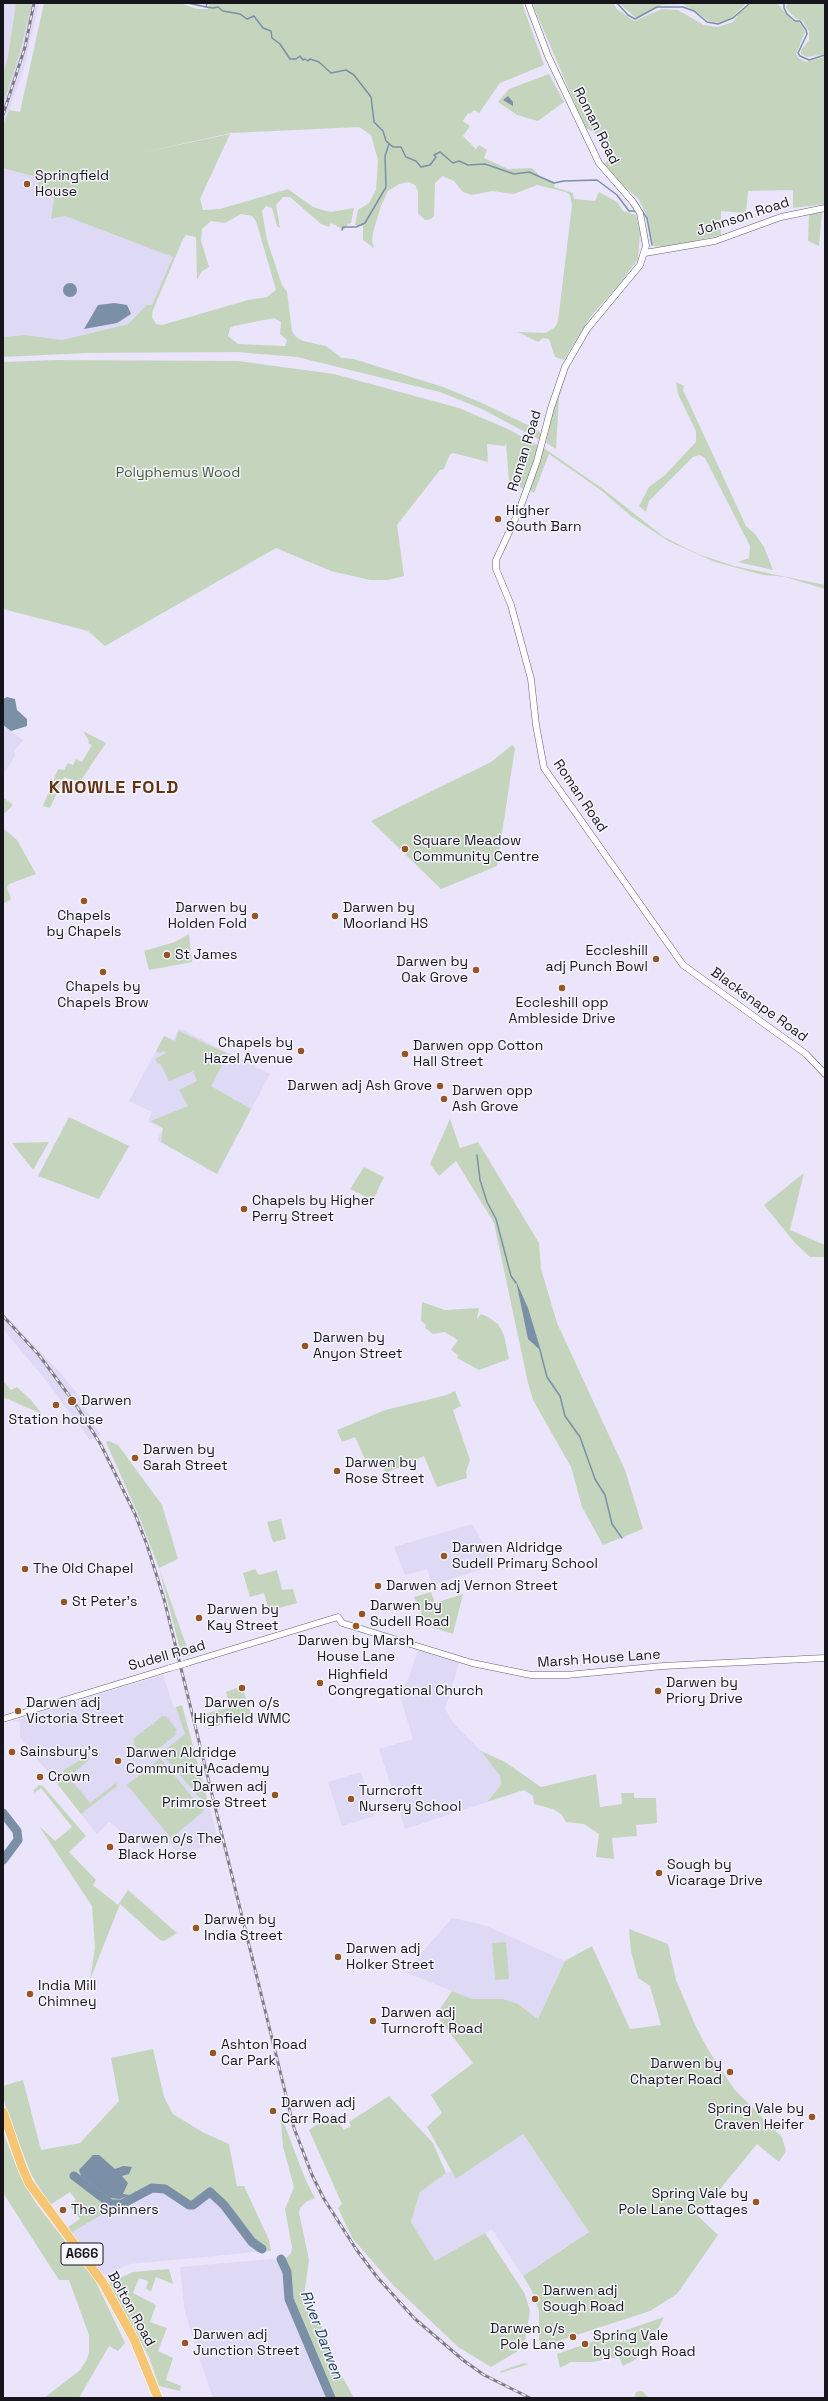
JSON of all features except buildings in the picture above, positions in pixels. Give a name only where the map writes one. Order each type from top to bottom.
[{"type":"highway","name":"Bolton Road","points":[[3,2112],[29,2183],[103,2283],[134,2339],[158,2398]]},
{"type":"street","name":"Roman Road","points":[[528,3],[548,56],[599,163],[629,197],[640,213],[646,236],[645,253],[632,275],[587,329],[565,367],[551,408],[537,461],[519,511],[497,555],[495,564],[511,605],[531,679],[536,725],[544,768],[678,958]]},
{"type":"street","name":"Johnson Road","points":[[645,253],[715,241],[781,217],[825,208]]},
{"type":"street","name":"Blacksnape Road","points":[[678,958],[683,965],[806,1054],[825,1074]]},
{"type":"street","name":"Marsh House Lane","points":[[338,1617],[342,1623],[472,1664],[531,1675],[567,1675],[664,1666],[825,1658]]},
{"type":"street","name":"Sudell Road","points":[[3,1719],[338,1617]]},
{"type":"shaded area","points":[[3,3],[39,3],[23,72],[3,126]]},
{"type":"shaded area","points":[[3,168],[40,178],[54,198],[51,219],[65,216],[174,257],[152,305],[147,305],[128,324],[62,340],[25,335],[3,337]]},
{"type":"shaded area","points":[[3,726],[23,740],[14,751],[15,756],[3,775]]},
{"type":"shaded area","points":[[179,1028],[270,1074],[217,1174],[157,1140],[163,1128],[148,1122],[152,1112],[129,1101],[164,1036],[173,1040]]},
{"type":"shaded area","points":[[3,1313],[56,1368],[76,1392],[100,1435],[90,1440],[45,1379],[3,1329]]},
{"type":"shaded area","name":"Darwen Aldridge Sudell Primary School","points":[[472,1524],[495,1565],[432,1585],[427,1569],[405,1575],[394,1547]]},
{"type":"shaded area","points":[[418,1650],[459,1663],[445,1709],[455,1725],[481,1751],[500,1776],[501,1785],[487,1802],[405,1829],[379,1749],[413,1739],[396,1683],[403,1686],[408,1680]]},
{"type":"shaded area","name":"Darwen Aldridge Community Academy","points":[[163,1675],[174,1708],[182,1705],[219,1843],[188,1851],[176,1850],[168,1842],[160,1844],[150,1853],[109,1822],[97,1834],[20,1737],[20,1722],[13,1721]]},
{"type":"shaded area","name":"Turncroft Nursery School","points":[[361,1772],[375,1816],[342,1826],[328,1782]]},
{"type":"shaded area","points":[[452,1918],[484,1925],[565,1961],[538,2019],[518,2004],[503,1999],[472,1999],[405,1972]]},
{"type":"shaded area","points":[[523,2134],[589,2232],[523,2276],[492,2229],[435,2262],[411,2222],[420,2192],[451,2171],[456,2179]]},
{"type":"shaded area","points":[[151,2192],[163,2192],[188,2209],[195,2209],[210,2194],[222,2205],[256,2252],[130,2264],[106,2275],[101,2273],[71,2233],[111,2209],[124,2208]]},
{"type":"shaded area","points":[[273,2259],[281,2263],[285,2273],[287,2298],[328,2398],[213,2398],[191,2333],[184,2307],[180,2267]]},
{"type":"green space","points":[[16,3],[32,3],[20,52],[3,105],[3,73],[8,57]]},
{"type":"green space","points":[[44,3],[180,3],[197,9],[208,9],[209,3],[522,3],[544,65],[500,83],[479,113],[474,110],[470,114],[468,113],[463,121],[470,126],[463,136],[476,149],[479,145],[487,150],[484,158],[508,169],[532,168],[541,177],[555,182],[554,187],[573,193],[574,199],[595,201],[599,192],[617,202],[623,211],[636,215],[640,233],[638,259],[618,286],[591,316],[564,360],[555,357],[549,339],[543,338],[538,342],[518,332],[546,333],[555,327],[558,321],[572,205],[570,195],[566,192],[537,185],[514,194],[492,191],[472,195],[463,192],[454,181],[443,176],[435,183],[434,216],[431,219],[425,220],[418,213],[418,191],[415,185],[409,182],[399,184],[388,191],[381,206],[373,232],[372,242],[374,248],[363,240],[363,226],[355,225],[358,210],[369,203],[376,190],[378,160],[371,135],[359,127],[231,133],[141,153],[230,134],[200,199],[203,210],[220,209],[288,189],[313,207],[323,210],[331,212],[354,208],[351,223],[348,224],[344,230],[331,223],[329,227],[321,224],[290,197],[283,197],[276,205],[280,228],[277,226],[272,208],[266,206],[262,211],[267,240],[282,285],[287,292],[292,331],[296,337],[303,341],[326,346],[342,358],[354,359],[443,387],[482,403],[534,428],[542,434],[540,440],[482,409],[440,392],[297,357],[237,352],[87,353],[3,357],[3,337],[25,335],[62,340],[128,324],[147,305],[152,305],[173,257],[65,216],[51,219],[54,198],[36,191],[40,178],[3,168],[3,125],[9,110],[20,112]],"holes":[[[241,214],[252,216],[256,221],[276,290],[267,297],[248,300],[162,325],[156,324],[152,317],[153,310],[186,235],[196,237],[197,280],[201,272],[209,267],[201,241],[202,229],[211,221],[225,223]],[[274,318],[281,322],[280,334],[287,340],[285,346],[238,344],[228,336],[230,328],[234,326]]]},
{"type":"green space","points":[[532,3],[613,3],[617,9],[634,21],[662,9],[678,10],[704,25],[718,27],[733,22],[739,13],[752,3],[777,3],[794,22],[799,22],[805,32],[796,54],[799,58],[806,62],[825,57],[825,204],[793,208],[793,190],[748,191],[746,213],[721,211],[721,235],[669,247],[653,246],[648,218],[638,198],[621,184],[604,164],[615,154],[604,139],[585,127]]},
{"type":"green space","points":[[619,3],[746,3],[732,18],[717,23],[709,21],[683,4],[662,5],[636,18]]},
{"type":"green space","points":[[787,3],[825,3],[825,54],[807,57],[801,54],[801,50],[809,40],[809,32],[803,21],[795,18],[786,8]]},
{"type":"green space","points":[[549,74],[564,102],[538,121],[517,115],[498,102],[509,89]]},
{"type":"green space","points":[[822,211],[819,246],[808,241],[809,212]]},
{"type":"green space","name":"Polyphemus Wood","points":[[56,360],[238,361],[334,374],[459,408],[510,430],[539,446],[524,489],[509,482],[506,443],[505,446],[487,444],[488,462],[452,453],[449,456],[444,469],[440,470],[397,525],[404,576],[388,580],[370,580],[331,571],[276,548],[105,646],[88,631],[3,609],[3,362]]},
{"type":"green space","points":[[565,373],[567,373],[559,397],[556,449],[546,443],[555,401]]},
{"type":"green space","points":[[676,382],[684,386],[683,390],[746,526],[755,534],[764,547],[773,570],[738,562],[749,558],[750,546],[705,458],[700,455],[693,457],[649,501],[646,512],[639,506],[649,487],[665,475],[696,442],[696,431],[678,394]]},
{"type":"green space","points":[[544,448],[603,489],[664,537],[698,554],[734,566],[825,585],[825,589],[785,577],[763,575],[715,562],[668,541],[632,517],[602,491],[549,454],[534,493],[529,490]]},
{"type":"green space","points":[[83,731],[106,743],[79,783],[64,777],[50,808],[43,806],[58,769],[64,770],[68,763],[73,765],[76,759],[82,762],[92,745],[88,743],[89,741]]},
{"type":"green space","points":[[512,745],[515,748],[497,866],[441,889],[371,821],[491,762]]},
{"type":"green space","points":[[3,797],[13,805],[3,815]]},
{"type":"green space","points":[[3,828],[17,840],[36,874],[9,884],[7,887],[11,899],[3,904]]},
{"type":"green space","points":[[189,934],[192,962],[149,970],[144,951],[175,942]]},
{"type":"green space","points":[[179,1031],[228,1054],[211,1086],[251,1109],[217,1174],[161,1142],[163,1128],[151,1121],[188,1106],[179,1090],[197,1081],[193,1071],[169,1081],[160,1063],[158,1064],[155,1059],[166,1053],[164,1051],[160,1053],[156,1051],[164,1036],[175,1041]]},
{"type":"green space","points":[[69,1117],[129,1146],[99,1199],[38,1176]]},
{"type":"green space","points":[[450,1119],[460,1148],[478,1142],[539,1243],[541,1269],[557,1323],[625,1470],[643,1529],[603,1545],[582,1507],[571,1467],[533,1400],[528,1383],[494,1223],[456,1161],[439,1176],[430,1164]]},
{"type":"green space","points":[[49,1142],[33,1170],[12,1143]]},
{"type":"green space","points":[[364,1167],[384,1177],[373,1200],[350,1189]]},
{"type":"green space","points":[[804,1173],[790,1230],[825,1245],[825,1257],[810,1257],[795,1243],[764,1205]]},
{"type":"green space","points":[[422,1302],[445,1310],[479,1308],[477,1319],[481,1314],[498,1324],[504,1335],[509,1359],[479,1370],[457,1358],[458,1355],[451,1350],[458,1340],[445,1332],[433,1334],[425,1328],[426,1325],[421,1321]]},
{"type":"green space","points":[[3,1381],[11,1390],[17,1387],[31,1400],[42,1414],[3,1397]]},
{"type":"green space","points":[[455,1391],[461,1406],[453,1410],[470,1460],[466,1472],[467,1478],[437,1487],[424,1456],[386,1473],[380,1461],[368,1466],[355,1437],[342,1442],[337,1430],[385,1410],[447,1395]]},
{"type":"green space","points":[[109,1441],[118,1445],[162,1505],[178,1559],[159,1568],[140,1519],[106,1442]]},
{"type":"green space","points":[[281,1519],[286,1539],[273,1542],[267,1522]]},
{"type":"green space","points":[[159,1568],[190,1656],[182,1657]]},
{"type":"green space","points":[[255,1569],[259,1575],[277,1570],[282,1590],[293,1589],[297,1603],[269,1611],[264,1593],[250,1597],[243,1573]]},
{"type":"green space","points":[[431,1592],[435,1603],[463,1594],[453,1634],[427,1626],[414,1597]]},
{"type":"green space","points":[[242,1686],[251,1715],[208,1729],[205,1714],[230,1707],[226,1692]]},
{"type":"green space","points":[[182,1705],[210,1810],[161,1753],[185,1734],[176,1707]]},
{"type":"green space","points":[[162,1716],[166,1716],[177,1730],[175,1732],[177,1734],[168,1741],[166,1739],[167,1742],[158,1749],[155,1748],[156,1751],[147,1758],[144,1757],[133,1743],[135,1741],[133,1739],[142,1732],[145,1733],[143,1731],[152,1724],[154,1726],[154,1723]]},
{"type":"green space","points":[[481,1751],[505,1762],[541,1787],[596,1774],[600,1807],[622,1804],[621,1793],[634,1793],[634,1798],[656,1798],[657,1823],[636,1825],[637,1836],[612,1838],[614,1859],[596,1857],[599,1834],[584,1824],[566,1822],[561,1814],[553,1809],[534,1804],[533,1796],[524,1790],[487,1802],[501,1785],[500,1776]]},
{"type":"green space","points":[[88,1755],[90,1759],[69,1777],[90,1803],[116,1783],[117,1786],[81,1814],[58,1785],[64,1770]]},
{"type":"green space","points":[[160,1758],[204,1811],[171,1838],[127,1785]]},
{"type":"green space","points":[[39,1785],[43,1786],[86,1836],[69,1852],[96,1880],[93,1885],[118,1905],[128,1890],[177,1933],[164,1941],[160,1940],[120,1904],[90,1980],[95,1948],[92,1906],[39,1826],[55,1841],[72,1827],[41,1788],[34,1793],[34,1790]]},
{"type":"green space","points":[[629,1929],[668,1944],[676,1980],[696,2027],[709,2051],[734,2089],[782,2137],[786,2151],[779,2162],[757,2144],[698,2216],[718,2235],[677,2294],[650,2311],[546,2345],[539,2341],[539,2311],[531,2289],[523,2276],[589,2232],[523,2134],[456,2179],[427,2127],[442,2113],[431,2095],[473,2063],[436,2015],[452,1991],[472,1999],[503,1999],[518,2004],[538,2019],[565,1961],[592,1946],[630,2029],[661,2025],[650,1986],[638,1978],[631,1951]]},
{"type":"green space","points":[[506,1942],[509,1979],[495,1980],[492,1943]]},
{"type":"green space","points":[[153,2049],[164,2097],[173,2114],[204,2133],[229,2144],[237,2186],[244,2186],[269,2240],[271,2251],[256,2252],[222,2205],[210,2194],[195,2209],[188,2209],[163,2192],[151,2192],[124,2208],[111,2209],[71,2233],[68,2227],[80,2219],[70,2206],[76,2200],[70,2192],[50,2205],[32,2176],[8,2116],[3,2096],[3,2086],[23,2080],[41,2150],[80,2143],[119,2101],[111,2058]]},
{"type":"green space","points":[[389,2096],[433,2143],[446,2173],[420,2192],[411,2222],[435,2261],[485,2233],[525,2294],[530,2311],[525,2341],[518,2351],[491,2367],[458,2347],[392,2284],[353,2239],[338,2208],[342,2204],[309,2130],[333,2113],[344,2130],[351,2126],[349,2122]]},
{"type":"green space","points":[[280,2113],[306,2181],[315,2198],[306,2202],[300,2208],[299,2213],[309,2260],[304,2296],[322,2327],[338,2369],[354,2398],[328,2398],[287,2298],[285,2273],[281,2263],[291,2253],[292,2248],[285,2209],[294,2187],[283,2147]]},
{"type":"green space","points":[[3,2132],[19,2173],[35,2202],[95,2280],[125,2343],[118,2351],[109,2346],[79,2398],[44,2398],[79,2371],[86,2361],[89,2353],[89,2335],[69,2280],[59,2280],[3,2193]]},
{"type":"green space","points":[[169,2269],[173,2284],[156,2277],[151,2291],[146,2289],[148,2281],[139,2278],[133,2293],[156,2305],[150,2322],[167,2328],[158,2351],[173,2358],[166,2380],[181,2386],[180,2391],[159,2386],[149,2357],[109,2283],[133,2272]]},
{"type":"green space","points":[[664,2317],[647,2350],[638,2358],[623,2366],[619,2357],[592,2362],[571,2362],[560,2368],[557,2354]]},
{"type":"green space","points":[[524,2363],[529,2364],[500,2373],[501,2371]]},
{"type":"green space","points":[[642,2391],[649,2398],[634,2398],[636,2392]]},
{"type":"water","points":[[508,96],[513,102],[513,106],[503,100]]},
{"type":"water","points":[[70,283],[75,285],[77,290],[75,295],[70,297],[65,295],[63,290],[65,285]]},
{"type":"water","points":[[114,303],[127,305],[131,314],[117,323],[84,329],[98,305]]},
{"type":"water","points":[[7,697],[15,699],[17,710],[27,719],[27,726],[11,731],[3,725],[3,699]]},
{"type":"water","points":[[516,1281],[528,1308],[541,1351],[528,1339]]},
{"type":"water","points":[[93,2155],[99,2155],[115,2169],[123,2166],[132,2167],[129,2174],[122,2176],[128,2183],[123,2194],[130,2195],[120,2199],[110,2198],[81,2176],[79,2170]]},
{"type":"waterway","points":[[188,3],[206,7],[207,3]]},
{"type":"waterway","points":[[617,3],[628,15],[635,19],[657,7],[683,7],[694,11],[707,22],[718,24],[733,18],[750,3]]},
{"type":"waterway","points":[[784,3],[784,8],[787,14],[795,21],[800,21],[806,30],[807,34],[798,53],[800,56],[809,60],[825,55]]},
{"type":"waterway","points":[[206,7],[218,7],[223,11],[240,14],[247,19],[254,16],[263,28],[271,31],[272,38],[280,44],[290,59],[296,59],[300,56],[303,60],[305,59],[308,61],[310,59],[319,62],[331,73],[346,70],[354,75],[371,97],[374,122],[383,131],[386,141],[393,147],[401,147],[406,157],[416,161],[421,167],[430,165],[436,157],[434,155],[440,152],[453,163],[459,161],[468,165],[485,164],[514,174],[529,172],[554,183],[564,181],[597,180],[617,195],[629,211],[635,211]]},
{"type":"waterway","points":[[342,230],[343,227],[356,227],[365,223],[386,187],[385,156],[389,144]]},
{"type":"waterway","points":[[642,211],[647,218],[652,245]]},
{"type":"waterway","points":[[477,1155],[480,1180],[487,1202],[496,1219],[511,1276],[516,1283]]},
{"type":"waterway","points":[[540,1350],[547,1377],[560,1396],[565,1416],[580,1437],[595,1479],[605,1495],[612,1524],[622,1538]]},
{"type":"waterway","name":"River Darwen","points":[[3,1813],[17,1831],[18,1840],[3,1860]]},
{"type":"waterway","name":"River Darwen","points":[[74,2176],[111,2204],[122,2204],[152,2188],[165,2189],[189,2205],[193,2205],[210,2192],[224,2205],[252,2242],[262,2249]]},
{"type":"waterway","name":"River Darwen","points":[[281,2259],[287,2272],[289,2299],[331,2398]]},
{"type":"railway","points":[[3,115],[25,47],[34,3]]},
{"type":"railway","points":[[3,1316],[39,1355],[76,1405],[101,1445],[135,1514],[147,1545],[164,1599],[294,2128],[312,2175],[324,2199],[356,2249],[377,2277],[414,2318],[463,2360],[484,2375],[530,2398]]},
{"type":"place","name":"Springfield House","points":[[27,184]]},
{"type":"place","name":"Higher South Barn","points":[[498,519]]},
{"type":"place","name":"Square Meadow Community Centre","points":[[405,849]]},
{"type":"place","name":"Chapels by Chapels","points":[[84,901]]},
{"type":"place","name":"Darwen by Holden Fold","points":[[255,916]]},
{"type":"place","name":"Darwen by Moorland HS","points":[[335,916]]},
{"type":"place","name":"St James","points":[[167,955]]},
{"type":"place","name":"Eccleshill adj Punch Bowl","points":[[656,959]]},
{"type":"place","name":"Darwen by Oak Grove","points":[[476,970]]},
{"type":"place","name":"Chapels by Chapels Brow","points":[[103,972]]},
{"type":"place","name":"Eccleshill opp Ambleside Drive","points":[[562,988]]},
{"type":"place","name":"Chapels by Hazel Avenue","points":[[301,1051]]},
{"type":"place","name":"Darwen opp Cotton Hall Street","points":[[405,1054]]},
{"type":"place","name":"Darwen adj Ash Grove","points":[[440,1086]]},
{"type":"place","name":"Darwen opp Ash Grove","points":[[444,1099]]},
{"type":"place","name":"Chapels by Higher Perry Street","points":[[244,1209]]},
{"type":"place","name":"Darwen by Anyon Street","points":[[305,1346]]},
{"type":"place","name":"Darwen","points":[[72,1401]]},
{"type":"place","name":"Station house","points":[[56,1405]]},
{"type":"place","name":"Darwen by Sarah Street","points":[[135,1458]]},
{"type":"place","name":"Darwen by Rose Street","points":[[337,1471]]},
{"type":"place","name":"Darwen Aldridge Sudell Primary School","points":[[444,1556]]},
{"type":"place","name":"The Old Chapel","points":[[25,1569]]},
{"type":"place","name":"Darwen adj Vernon Street","points":[[378,1586]]},
{"type":"place","name":"St Peter's","points":[[64,1602]]},
{"type":"place","name":"Darwen by Sudell Road","points":[[362,1614]]},
{"type":"place","name":"Darwen by Kay Street","points":[[199,1618]]},
{"type":"place","name":"Darwen by Marsh House Lane","points":[[356,1626]]},
{"type":"place","name":"Highfield Congregational Church","points":[[320,1683]]},
{"type":"place","name":"Darwen o/s Highfield WMC","points":[[242,1688]]},
{"type":"place","name":"Darwen by Priory Drive","points":[[658,1691]]},
{"type":"place","name":"Darwen adj Victoria Street","points":[[18,1711]]},
{"type":"place","name":"Sainsbury's","points":[[12,1752]]},
{"type":"place","name":"Darwen Aldridge Community Academy","points":[[118,1761]]},
{"type":"place","name":"Crown","points":[[40,1777]]},
{"type":"place","name":"Darwen adj Primrose Street","points":[[275,1795]]},
{"type":"place","name":"Turncroft Nursery School","points":[[351,1799]]},
{"type":"place","name":"Darwen o/s The Black Horse","points":[[110,1847]]},
{"type":"place","name":"Sough by Vicarage Drive","points":[[659,1873]]},
{"type":"place","name":"Darwen by India Street","points":[[196,1928]]},
{"type":"place","name":"Darwen adj Holker Street","points":[[338,1957]]},
{"type":"place","name":"India Mill Chimney","points":[[30,1994]]},
{"type":"place","name":"Darwen adj Turncroft Road","points":[[373,2021]]},
{"type":"place","name":"Ashton Road Car Park","points":[[213,2053]]},
{"type":"place","name":"Darwen by Chapter Road","points":[[730,2072]]},
{"type":"place","name":"Darwen adj Carr Road","points":[[273,2111]]},
{"type":"place","name":"Spring Vale by Craven Heifer","points":[[812,2117]]},
{"type":"place","name":"Spring Vale by Pole Lane Cottages","points":[[756,2202]]},
{"type":"place","name":"The Spinners","points":[[63,2210]]},
{"type":"place","name":"Darwen adj Sough Road","points":[[535,2299]]},
{"type":"place","name":"Darwen o/s Pole Lane","points":[[573,2337]]},
{"type":"place","name":"Darwen adj Junction Street","points":[[185,2343]]},
{"type":"place","name":"Spring Vale by Sough Road","points":[[585,2344]]},
{"type":"district","name":"KNOWLE FOLD","points":[[114,788]]}]
